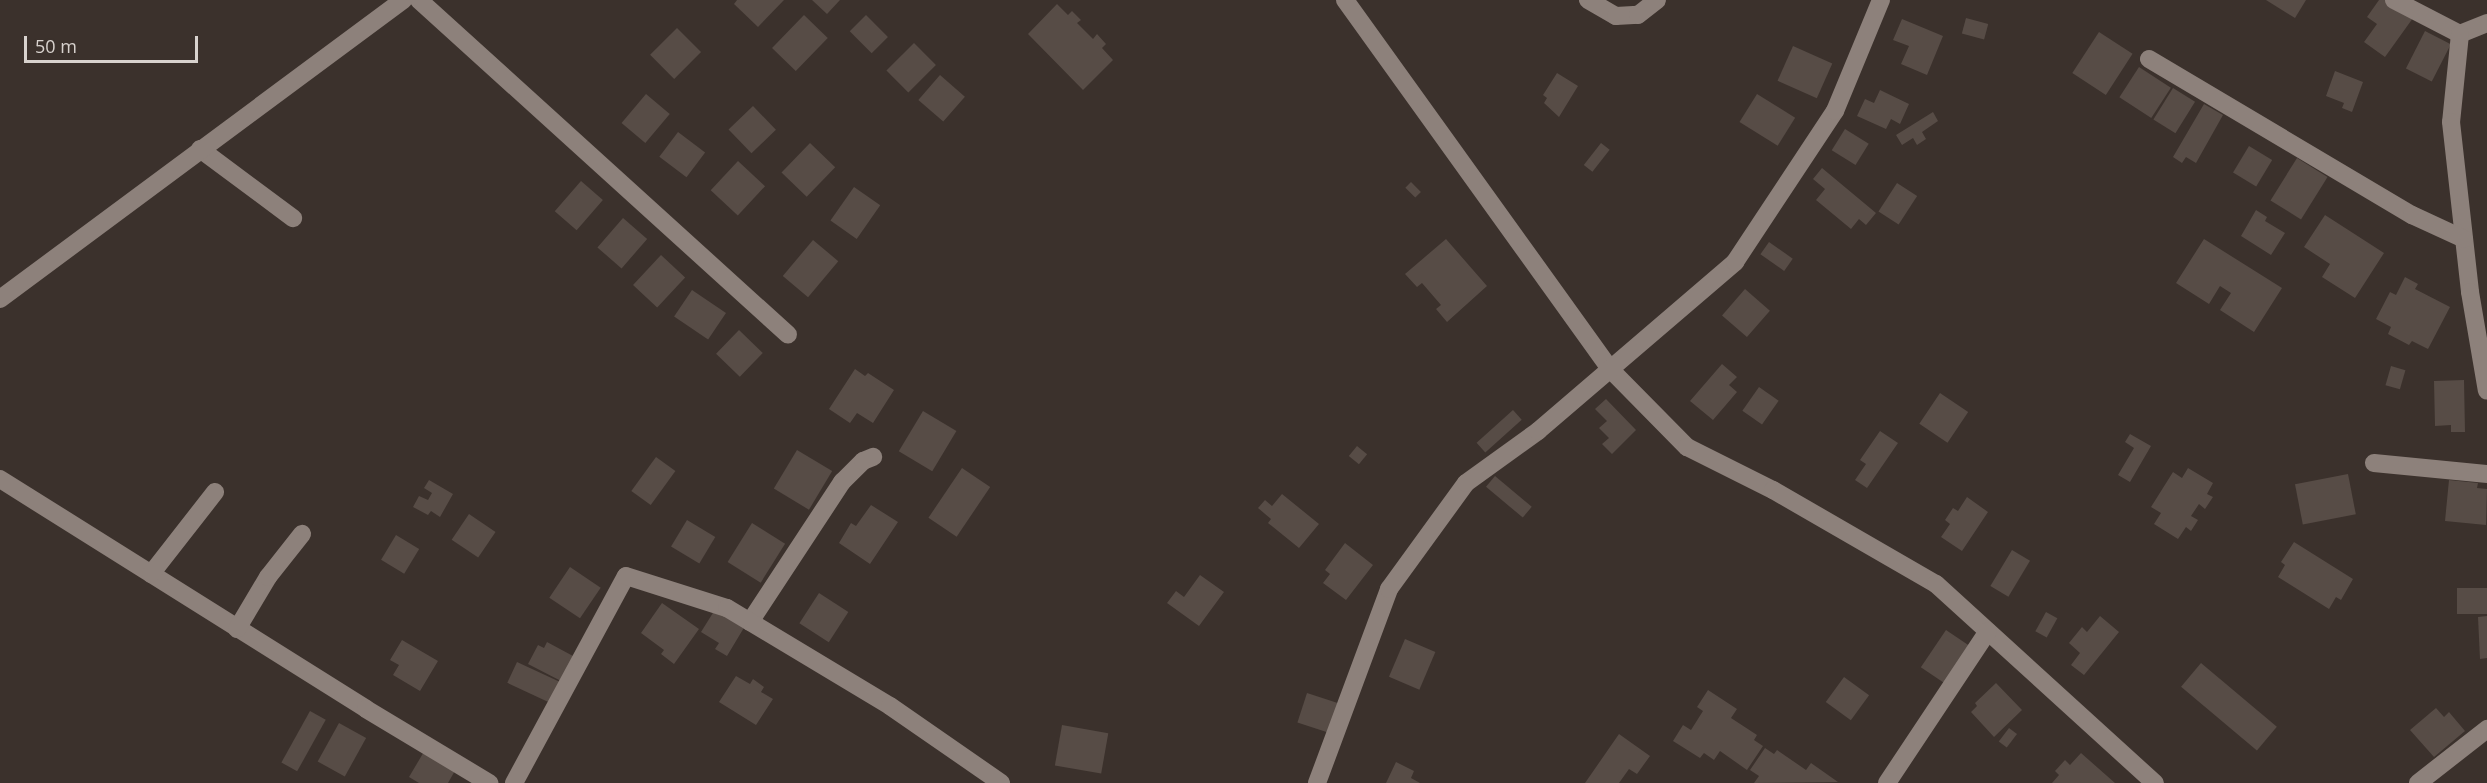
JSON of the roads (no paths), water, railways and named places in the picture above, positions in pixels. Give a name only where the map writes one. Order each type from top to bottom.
[{"type":"street","points":[[0,299],[403,0]]},
{"type":"street","points":[[419,0],[788,335]]},
{"type":"street","points":[[1345,0],[1610,369],[1687,447],[1773,490],[1936,584],[2155,783]]},
{"type":"street","points":[[1588,0],[1616,16],[1638,15],[1657,0]]},
{"type":"street","points":[[1317,783],[1389,589],[1466,483],[1538,431],[1735,262],[1835,111],[1881,0]]},
{"type":"street","points":[[2394,0],[2460,34],[2487,23]]},
{"type":"street","points":[[2460,34],[2451,122],[2464,239],[2487,391]]},
{"type":"street","points":[[2149,59],[2219,98],[2412,215],[2464,239]]},
{"type":"street","points":[[200,149],[294,218]]},
{"type":"street","points":[[750,622],[842,482],[863,461],[873,457]]},
{"type":"street","points":[[2374,464],[2487,474]]},
{"type":"street","points":[[0,479],[237,629],[489,783]]},
{"type":"street","points":[[151,574],[215,492]]},
{"type":"street","points":[[237,629],[268,577],[302,534]]},
{"type":"street","points":[[514,783],[626,576],[727,608],[890,706],[1001,783]]},
{"type":"street","points":[[1887,783],[1988,631]]},
{"type":"street","points":[[2418,783],[2487,729]]}]
